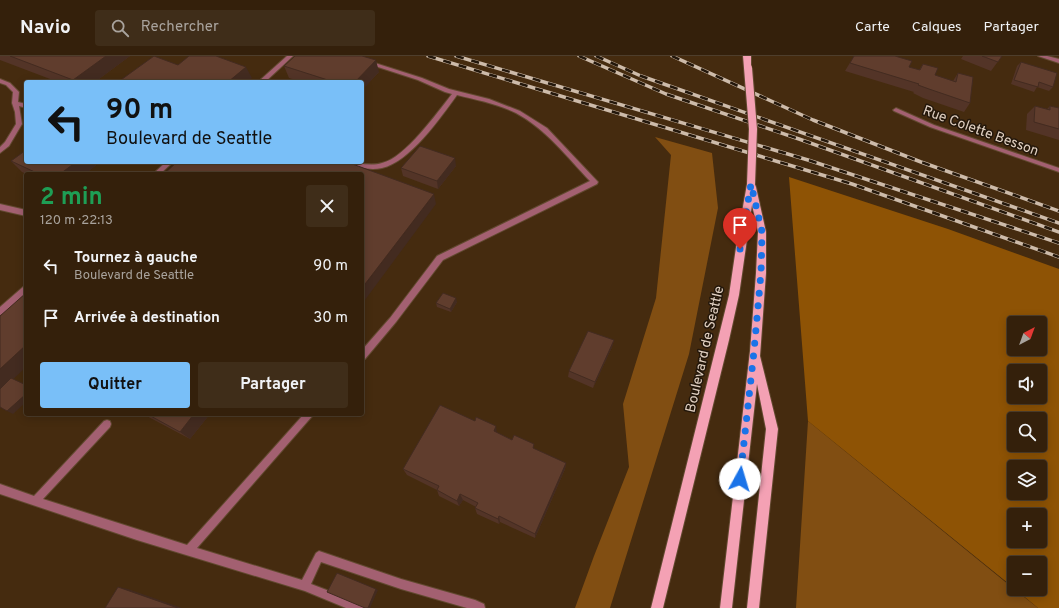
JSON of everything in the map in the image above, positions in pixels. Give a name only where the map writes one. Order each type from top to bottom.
[{"type":"main road","points":[[726,608],[761,273],[762,232],[751,184],[753,129],[747,56]]},
{"type":"main road","name":"Boulevard de Seattle","points":[[657,608],[726,332],[734,295],[742,234],[751,184]]},
{"type":"main road","points":[[753,608],[772,429],[754,351]]},
{"type":"street","points":[[263,80],[290,56]]},
{"type":"street","points":[[347,56],[420,79],[447,91],[502,105],[531,120],[545,130],[595,182],[440,258],[394,320],[364,354]]},
{"type":"street","points":[[1041,56],[1059,61]]},
{"type":"street","points":[[0,81],[8,84],[16,92],[15,103],[18,112],[19,124],[7,144],[0,151]]},
{"type":"street","points":[[355,164],[365,167],[379,167],[389,165],[399,159],[410,149],[456,93]]},
{"type":"street","points":[[15,103],[24,105]]},
{"type":"street","name":"Rue Colette Besson","points":[[896,110],[932,126],[1059,170]]},
{"type":"street","points":[[158,172],[168,164]]},
{"type":"street","points":[[0,207],[24,213]]},
{"type":"street","points":[[0,312],[24,291]]},
{"type":"street","points":[[189,550],[308,416]]},
{"type":"street","points":[[36,500],[107,424]]},
{"type":"street","points":[[0,488],[137,535],[305,586],[359,608]]},
{"type":"street","points":[[305,586],[319,556],[402,584],[475,605],[480,608]]},
{"type":"shaded area","points":[[655,137],[712,153],[718,208],[689,354],[610,608],[575,608],[629,467],[623,404],[656,298],[671,155]]},
{"type":"shaded area","points":[[789,177],[948,229],[1059,269],[1059,608],[1038,608],[1023,596],[1047,596],[1047,556],[1007,556],[1007,582],[808,421]]},
{"type":"shaded area","points":[[808,421],[1007,583],[1007,596],[1023,596],[1038,608],[796,608]]},
{"type":"building","points":[[10,56],[106,56],[73,80]]},
{"type":"building","points":[[154,56],[178,65],[189,56],[216,56],[246,67],[230,80],[121,80]]},
{"type":"building","points":[[295,56],[362,56],[376,60],[357,80],[328,80],[284,66]]},
{"type":"building","points":[[854,56],[895,56],[912,61],[909,67],[920,70],[923,64],[938,68],[935,75],[956,82],[958,73],[973,77],[970,103],[918,85],[919,84],[850,63]]},
{"type":"building","points":[[982,56],[1002,56],[998,62]]},
{"type":"building","points":[[1021,62],[1057,73],[1053,87],[1039,82],[1038,87],[1014,80]]},
{"type":"building","points":[[1035,106],[1050,110],[1050,106],[1059,108],[1059,129],[1034,122]]},
{"type":"building","points":[[420,146],[455,158],[437,181],[401,168]]},
{"type":"building","points":[[24,151],[24,164],[73,164],[63,172],[35,172],[11,161]]},
{"type":"building","points":[[175,164],[352,164],[434,194],[364,285],[364,172],[166,172]]},
{"type":"building","points":[[443,293],[456,298],[450,309],[436,303]]},
{"type":"building","points":[[24,295],[24,347],[0,369],[0,316]]},
{"type":"building","points":[[588,331],[614,340],[595,382],[569,371]]},
{"type":"building","points":[[11,378],[24,384],[24,396],[7,411],[0,407],[0,389]]},
{"type":"building","points":[[440,405],[475,421],[476,417],[496,426],[494,431],[512,440],[514,435],[534,444],[533,448],[566,463],[535,534],[499,516],[498,519],[475,508],[478,503],[460,494],[457,501],[437,490],[439,486],[403,469]]},
{"type":"building","points":[[151,416],[192,416],[180,432]]},
{"type":"building","points":[[337,573],[376,589],[368,608],[327,592]]},
{"type":"building","points":[[118,587],[178,608],[105,608]]},
{"type":"railway","points":[[428,56],[852,184],[1059,257]]},
{"type":"railway","points":[[456,56],[808,160],[1059,243]]},
{"type":"railway","points":[[579,56],[666,94],[799,139],[1059,232]]},
{"type":"railway","points":[[596,56],[641,76],[1059,223]]},
{"type":"railway","points":[[672,56],[813,120],[921,162],[1059,211]]},
{"type":"route","points":[[740,249],[751,184],[762,232],[761,273],[740,479]]}]
